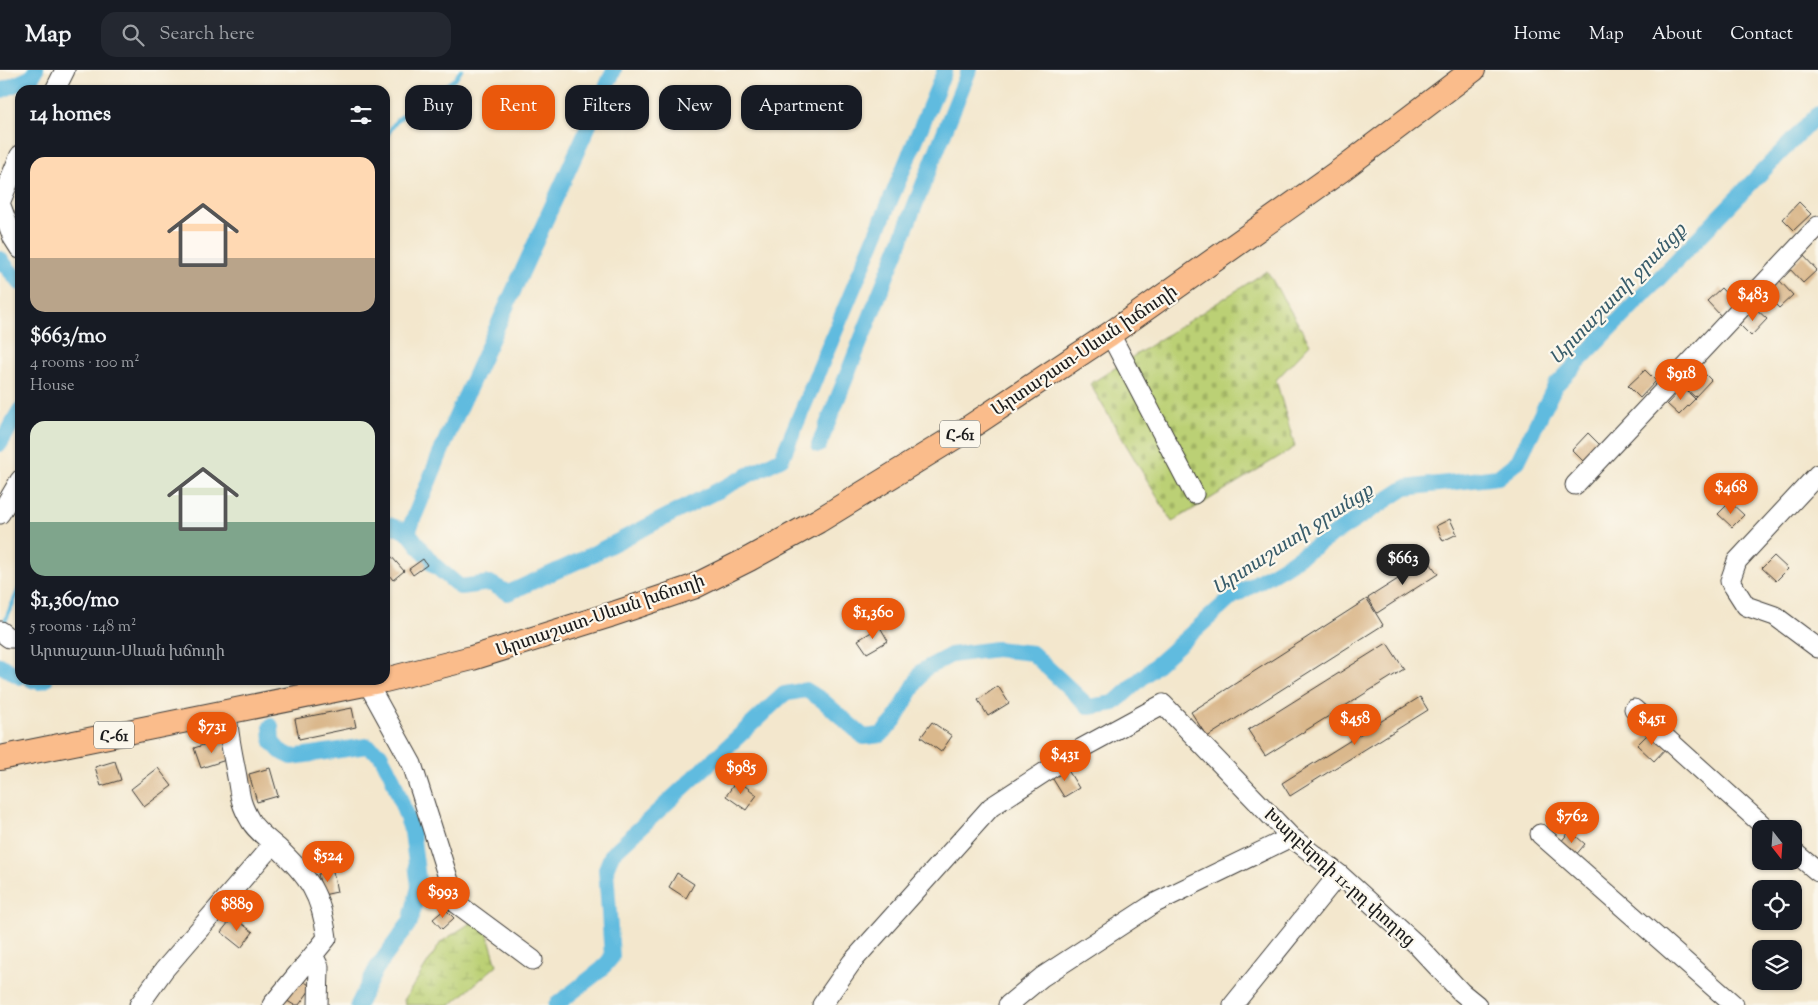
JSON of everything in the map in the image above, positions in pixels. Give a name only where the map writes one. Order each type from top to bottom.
[{"type":"main road","name":"Արտաշատ-Սևան խճուղի","points":[[390,678],[472,658],[610,616],[692,587],[750,559],[818,521],[956,437],[1110,334],[1333,176],[1473,70]]},
{"type":"main road","name":"Արտաշատ-Սևան խճուղի","points":[[0,758],[228,712],[338,685]]},
{"type":"street","points":[[57,85],[65,70]]},
{"type":"street","points":[[15,167],[0,203],[15,241]]},
{"type":"street","points":[[1575,485],[1818,226]]},
{"type":"street","points":[[1110,334],[1194,494]]},
{"type":"street","points":[[1818,474],[1737,561],[1730,581],[1746,606],[1775,616],[1818,648]]},
{"type":"street","points":[[0,514],[15,488]]},
{"type":"street","points":[[0,631],[10,638],[15,638]]},
{"type":"street","points":[[381,685],[412,764],[456,903],[533,960]]},
{"type":"street","name":"Խարբերդի 11-րդ փողոց","points":[[822,1005],[852,962],[991,807],[1082,748],[1163,704],[1290,838],[1339,874],[1416,944],[1455,998],[1477,1005]]},
{"type":"street","points":[[1634,709],[1757,820]]},
{"type":"street","points":[[228,712],[228,739],[237,778],[238,796],[250,822],[298,865],[311,885],[324,917],[327,938],[272,1005]]},
{"type":"street","points":[[1540,834],[1734,1005]]},
{"type":"street","points":[[1008,1005],[1024,999],[1042,977],[1155,903],[1290,838]]},
{"type":"street","points":[[139,1005],[164,970],[273,844]]},
{"type":"street","points":[[1802,859],[1818,872]]},
{"type":"street","points":[[1233,1005],[1339,874]]},
{"type":"street","points":[[313,955],[319,967],[318,1005]]},
{"type":"green space","points":[[1267,271],[1310,344],[1276,380],[1295,447],[1172,522],[1090,384]]},
{"type":"green space","points":[[472,922],[487,932],[497,965],[451,1005],[405,1005],[404,1000],[441,942]]},
{"type":"building","points":[[1799,202],[1811,214],[1794,230],[1783,219]]},
{"type":"building","points":[[1803,255],[1817,270],[1803,283],[1789,268]]},
{"type":"building","points":[[1779,280],[1793,295],[1779,308],[1765,294]]},
{"type":"building","points":[[1721,288],[1735,303],[1721,316],[1707,301]]},
{"type":"building","points":[[1755,308],[1767,319],[1751,336],[1739,324]]},
{"type":"building","points":[[1700,369],[1711,380],[1695,397],[1683,386]]},
{"type":"building","points":[[1645,370],[1656,381],[1640,398],[1628,386]]},
{"type":"building","points":[[1683,387],[1695,399],[1679,415],[1667,404]]},
{"type":"building","points":[[1588,433],[1600,445],[1584,462],[1572,450]]},
{"type":"building","points":[[1730,502],[1744,515],[1732,527],[1718,514]]},
{"type":"building","points":[[1450,519],[1457,534],[1443,541],[1436,526]]},
{"type":"building","points":[[1774,556],[1788,569],[1776,581],[1762,568]]},
{"type":"building","points":[[390,557],[404,571],[393,580],[390,576]]},
{"type":"building","points":[[423,559],[427,565],[413,575],[409,569]]},
{"type":"building","points":[[1428,560],[1438,574],[1377,613],[1368,598]]},
{"type":"building","points":[[1367,599],[1383,625],[1207,737],[1191,712]]},
{"type":"building","points":[[880,627],[888,641],[867,653],[858,640]]},
{"type":"building","points":[[1387,643],[1404,669],[1265,756],[1248,730]]},
{"type":"building","points":[[998,686],[1009,703],[988,716],[978,700]]},
{"type":"building","points":[[1420,697],[1428,710],[1290,796],[1282,783]]},
{"type":"building","points":[[352,708],[356,727],[299,739],[295,719]]},
{"type":"building","points":[[932,722],[952,736],[941,752],[921,737]]},
{"type":"building","points":[[1651,731],[1667,747],[1654,761],[1637,745]]},
{"type":"building","points":[[222,739],[229,759],[201,768],[194,748]]},
{"type":"building","points":[[115,761],[121,780],[101,786],[95,767]]},
{"type":"building","points":[[1066,767],[1079,788],[1064,797],[1051,776]]},
{"type":"building","points":[[158,768],[172,786],[144,807],[131,789]]},
{"type":"building","points":[[270,768],[278,796],[257,802],[249,774]]},
{"type":"building","points":[[737,780],[757,795],[746,810],[726,796]]},
{"type":"building","points":[[1570,831],[1585,844],[1575,856],[1560,843]]},
{"type":"building","points":[[333,871],[337,892],[323,895],[318,874]]},
{"type":"building","points":[[677,873],[694,884],[686,898],[669,887]]},
{"type":"building","points":[[445,909],[454,918],[442,929],[433,919]]},
{"type":"building","points":[[233,917],[253,932],[241,948],[221,932]]},
{"type":"building","points":[[299,978],[312,987],[299,1005],[294,1005],[284,999]]},
{"type":"waterway","name":"Արտաշատի ջրանցք","points":[[0,91],[32,77],[36,70]]},
{"type":"waterway","points":[[390,130],[397,120],[456,78],[461,70]]},
{"type":"waterway","points":[[408,532],[450,430],[614,70]]},
{"type":"waterway","points":[[390,525],[408,532],[433,564],[460,587],[490,583],[508,593],[585,558],[782,458],[945,70]]},
{"type":"waterway","points":[[819,445],[969,70]]},
{"type":"waterway","name":"Արտաշատի ջրանցք","points":[[556,1005],[602,969],[612,957],[606,869],[612,854],[784,694],[806,690],[822,700],[864,737],[881,735],[894,721],[923,670],[951,655],[996,649],[1032,653],[1089,707],[1114,703],[1232,597],[1285,566],[1405,488],[1498,477],[1518,461],[1555,386],[1818,114]]},
{"type":"waterway","name":"Արտաշատի ջրանցք","points":[[0,259],[15,277]]},
{"type":"waterway","name":"Արտաշատի ջրանցք","points":[[0,444],[15,418]]},
{"type":"waterway","points":[[5,621],[15,598]]},
{"type":"waterway","name":"Արտաշատի ջրանցք","points":[[0,665],[15,674]]},
{"type":"waterway","name":"Արտաշատի ջրանցք","points":[[271,726],[272,742],[280,751],[292,757],[367,746],[380,754],[391,774],[412,832],[419,887],[410,922],[376,969],[358,1005]]}]
